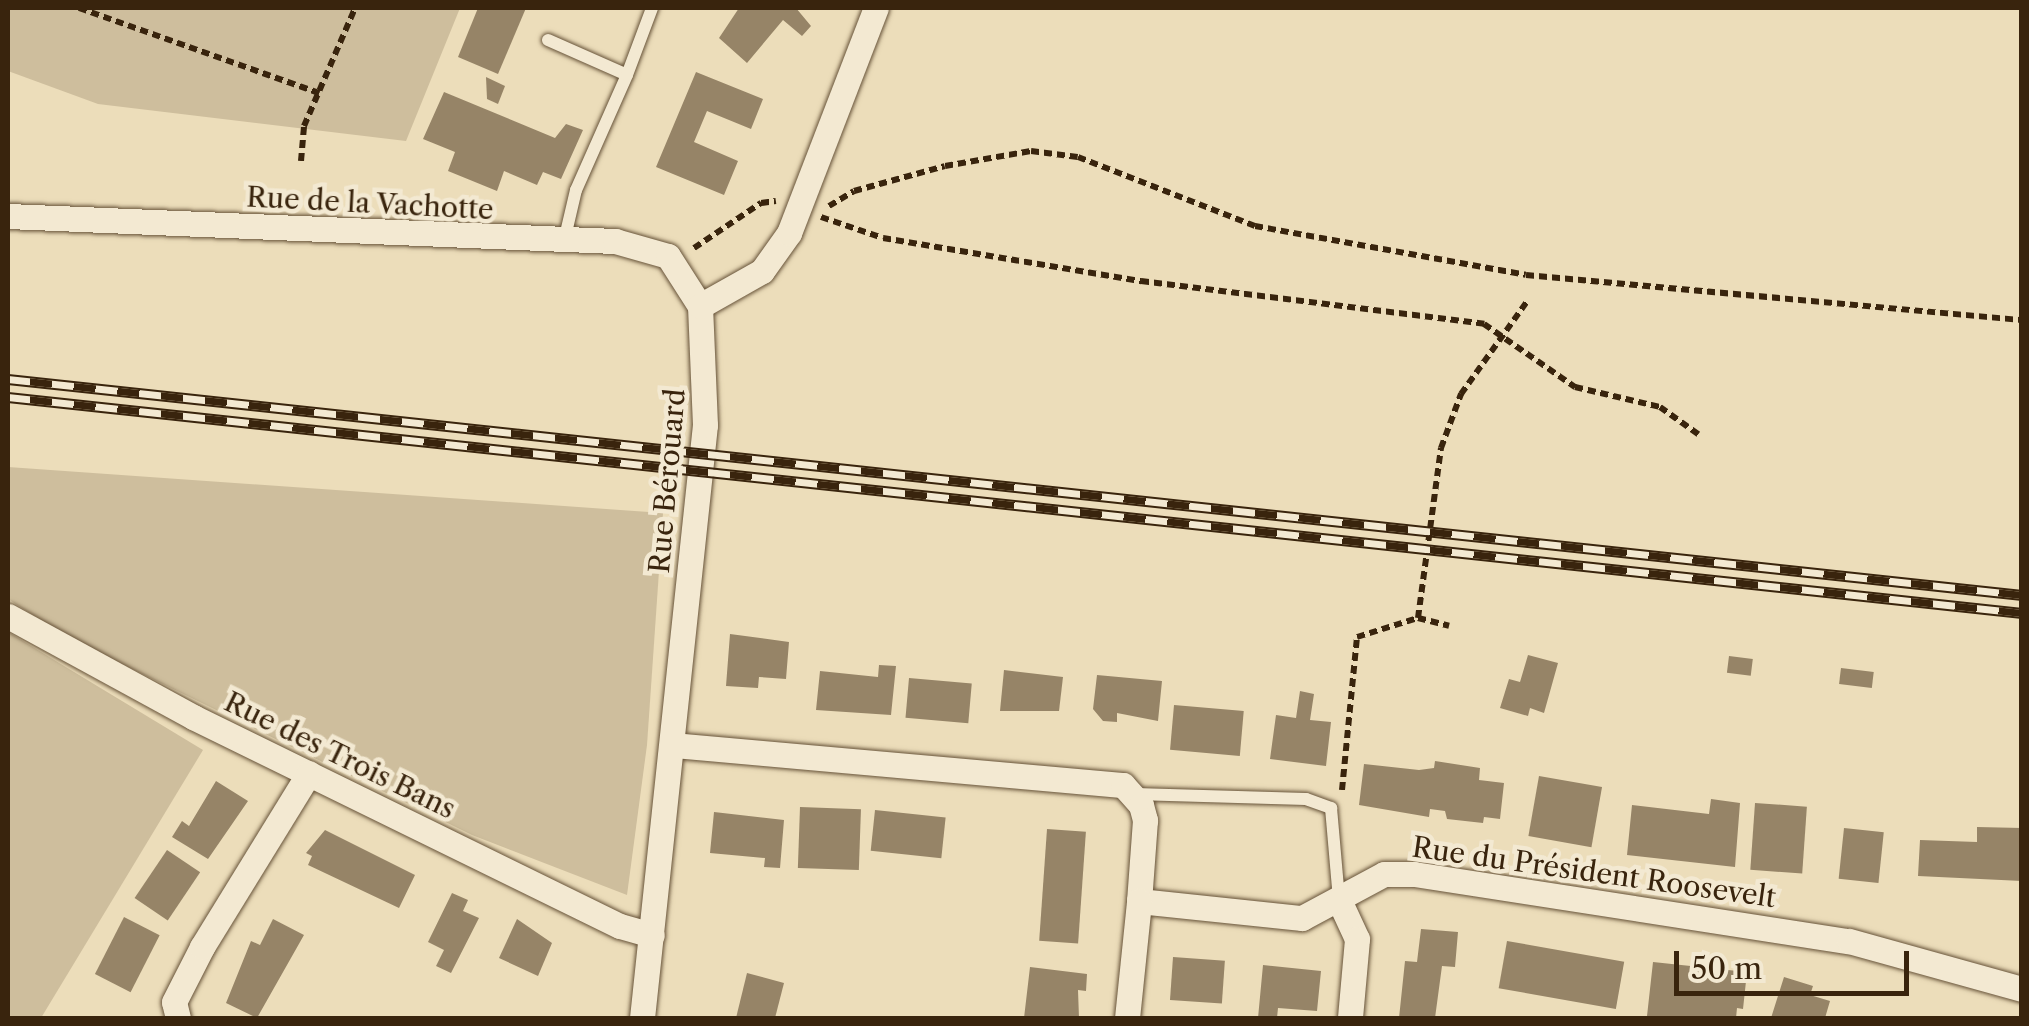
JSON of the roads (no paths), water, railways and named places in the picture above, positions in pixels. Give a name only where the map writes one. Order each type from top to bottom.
[{"type":"street","points":[[700,306],[762,270],[800,208],[876,8]]},
{"type":"street","name":"Rue de la Vachotte","points":[[8,216],[647,247],[678,268],[700,306]]},
{"type":"street","name":"Rue Bérouard","points":[[642,1018],[704,425],[700,306]]},
{"type":"street","name":"Rue des Trois Bans","points":[[8,616],[91,666],[620,926],[652,935]]},
{"type":"street","points":[[673,745],[1110,781],[1135,794],[1145,820],[1127,1018]]},
{"type":"street","points":[[178,1018],[174,1002],[202,947],[310,773]]},
{"type":"street","name":"Rue du Président Roosevelt","points":[[1139,901],[1288,918],[1314,915],[1384,874],[1414,874],[1850,940],[2022,989]]},
{"type":"street","points":[[1339,900],[1358,951],[1350,1018]]},
{"type":"lane","points":[[564,241],[576,190],[628,75],[652,8]]},
{"type":"lane","points":[[548,40],[628,75]]},
{"type":"lane","points":[[1135,794],[1306,800],[1331,808],[1339,900]]},
{"type":"railway","points":[[8,379],[2022,595]]},
{"type":"railway","points":[[8,397],[2022,613]]}]
